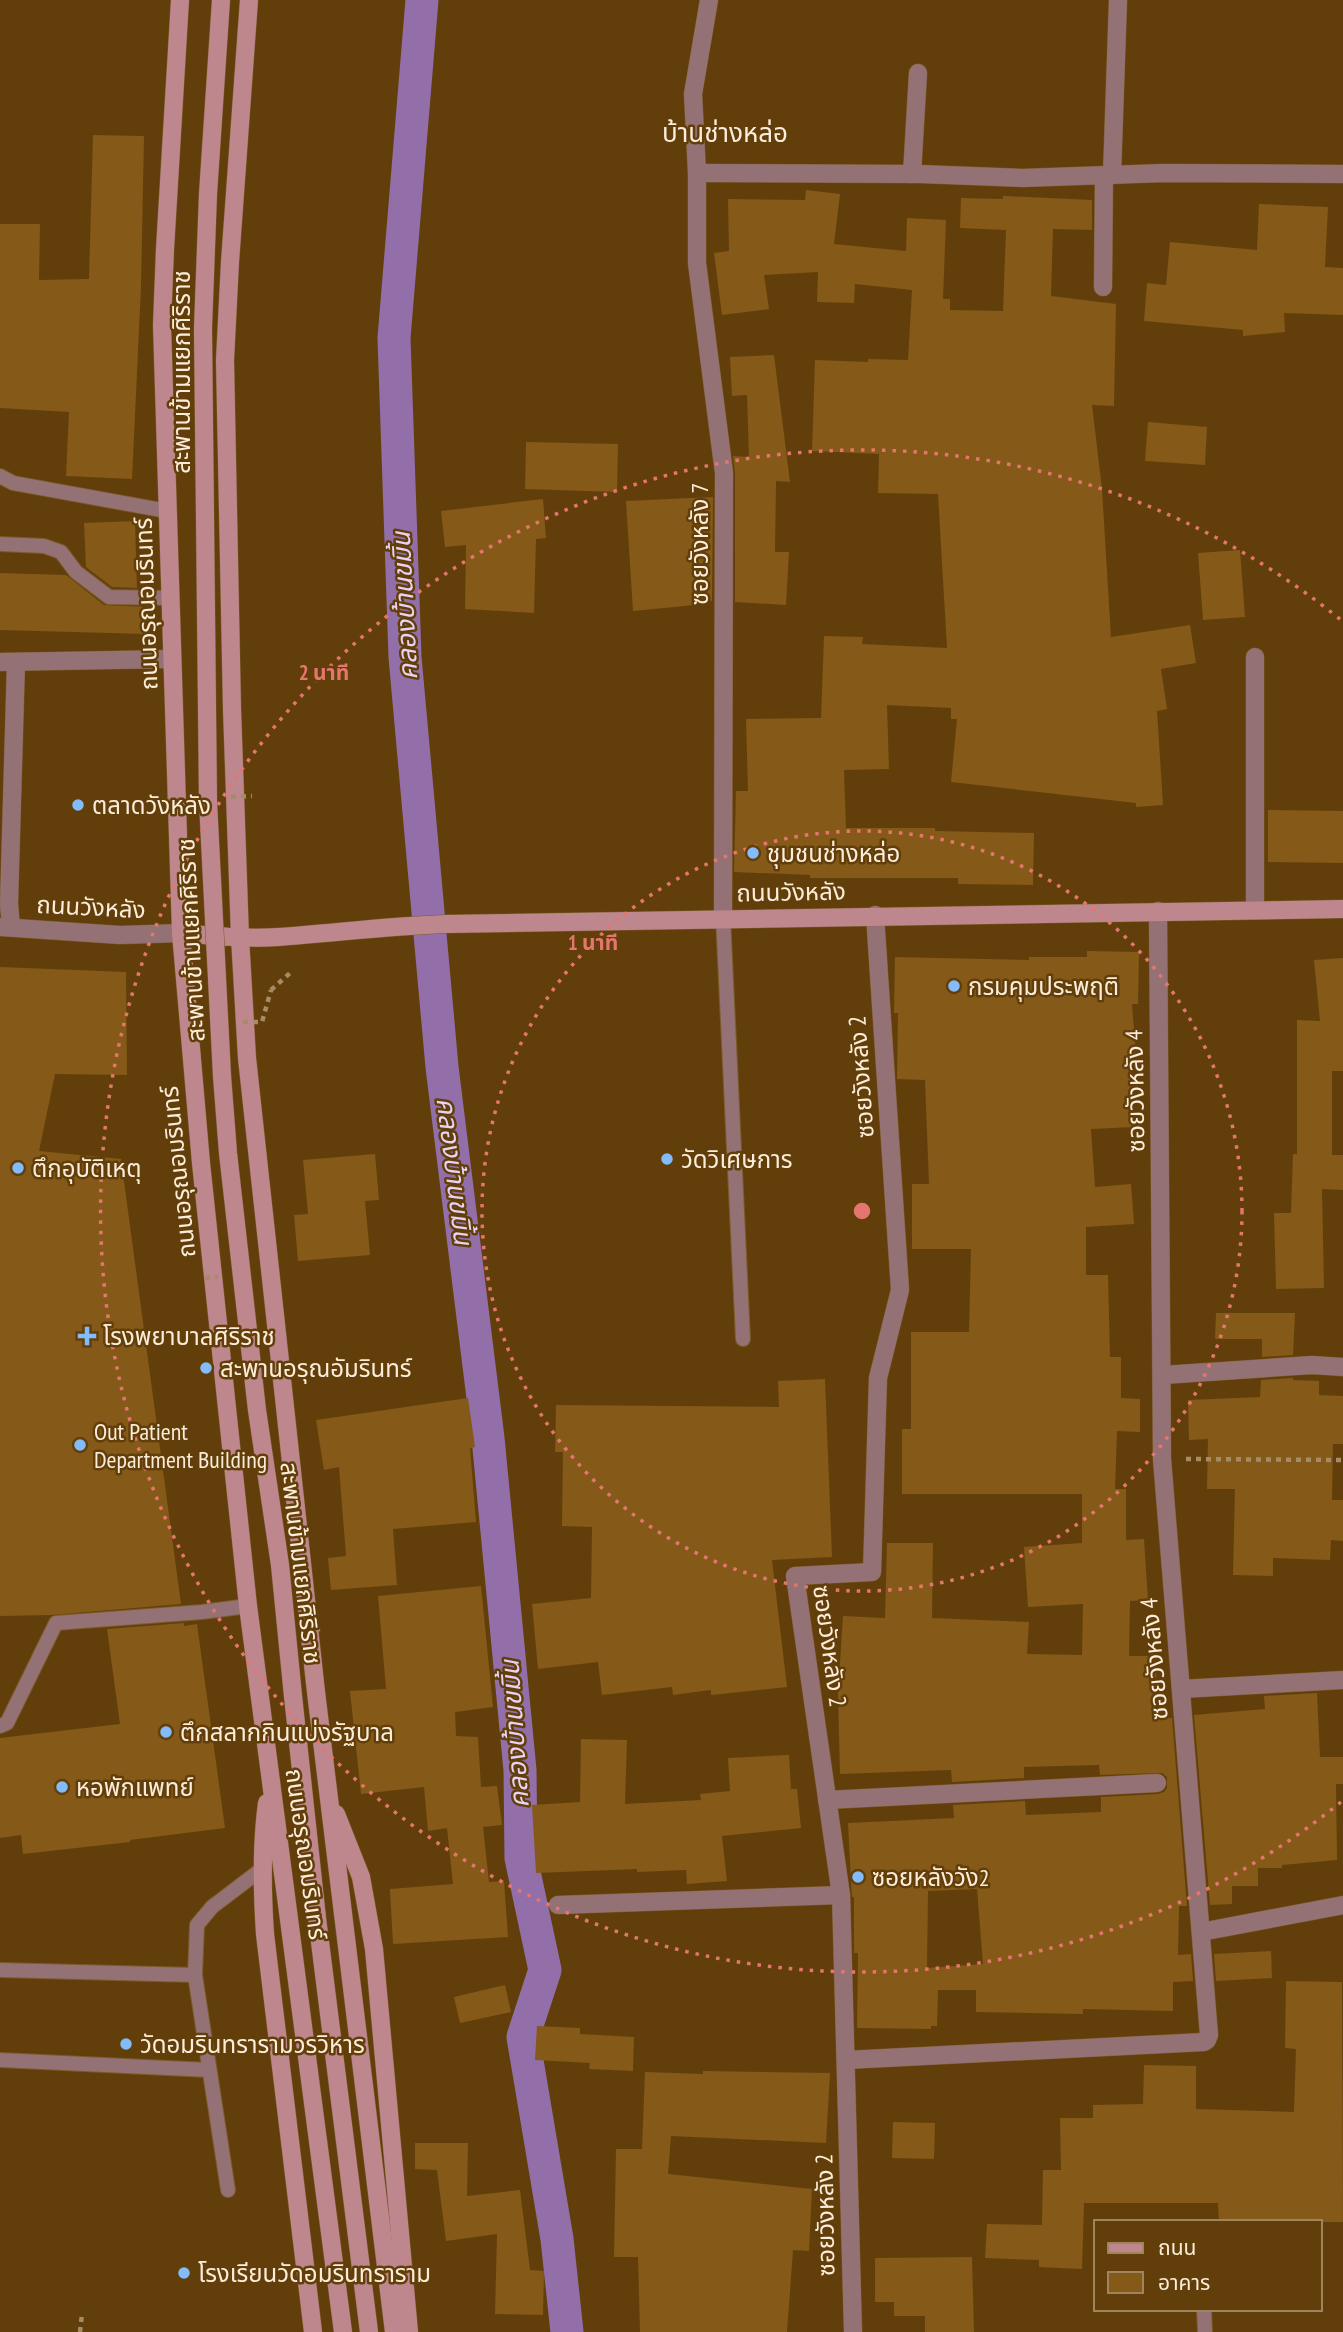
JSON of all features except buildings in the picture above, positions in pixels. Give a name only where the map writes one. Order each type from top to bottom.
[{"type":"main road","name":"ถนนอรุณอมรินทร์","points":[[180,0],[164,249],[162,325],[181,933],[201,1163],[248,1606],[343,2332]]},
{"type":"main road","name":"สะพานข้ามแยกศิริราช","points":[[221,0],[208,194],[203,422],[208,802],[222,1076],[257,1410],[280,1565],[305,1813],[369,2332]]},
{"type":"main road","name":"ถนนอรุณอมรินทร์","points":[[249,0],[225,360],[240,937],[247,1058],[328,1795],[394,2332]]},
{"type":"main road","name":"ถนนวังหลัง","points":[[181,933],[276,937],[397,925],[1343,909]]},
{"type":"main road","points":[[270,1780],[263,1837],[265,1934],[313,2332]]},
{"type":"main road","points":[[328,1795],[352,1851],[372,1936],[409,2332]]},
{"type":"street","name":"ซอยวังหลัง 7","points":[[709,0],[693,94],[697,173],[697,263],[724,473],[723,918]]},
{"type":"street","points":[[1103,288],[1118,0]]},
{"type":"street","points":[[912,174],[918,73]]},
{"type":"street","points":[[697,173],[912,174],[1021,178],[1164,173],[1343,174]]},
{"type":"street","points":[[1255,657],[1255,910]]},
{"type":"street","points":[[5,927],[9,904],[8,662],[172,659]]},
{"type":"street","name":"ซอยวังหลัง 4","points":[[846,2060],[1204,2042],[1209,2035],[1163,1459],[1158,911]]},
{"type":"street","name":"ซอยวังหลัง 2","points":[[853,2332],[841,1895],[795,1576],[872,1572],[878,1378],[900,1290],[875,915]]},
{"type":"street","name":"ถนนวังหลัง","points":[[5,927],[120,935],[181,933]]},
{"type":"street","points":[[1163,1375],[1312,1365],[1343,1367]]},
{"type":"street","points":[[1181,1689],[1343,1680]]},
{"type":"street","points":[[827,1800],[1157,1783]]},
{"type":"street","points":[[558,1905],[841,1895]]},
{"type":"street","points":[[1200,1932],[1343,1905]]},
{"type":"lane","points":[[0,477],[13,483],[167,511]]},
{"type":"lane","points":[[0,537],[0,544],[44,546],[61,552],[76,572],[109,597],[170,598]]},
{"type":"lane","points":[[723,918],[743,1339]]},
{"type":"lane","points":[[0,1726],[7,1723],[56,1623],[248,1606]]},
{"type":"lane","points":[[228,2190],[195,1975],[197,1925],[212,1907],[262,1869]]},
{"type":"lane","points":[[0,1970],[195,1975]]},
{"type":"lane","points":[[0,2060],[209,2070]]},
{"type":"lane","points":[[1204,2311],[1205,2332]]},
{"type":"path","points":[[239,1022],[262,1022],[271,990],[290,973]]},
{"type":"path","points":[[1163,1459],[1343,1461]]},
{"type":"path","points":[[80,2332],[82,2314]]},
{"type":"waterway","name":"คลองบ้านขมิ้น","points":[[422,0],[394,338],[405,657],[442,1067],[488,1438],[520,1770],[521,1858],[545,1970],[523,2037],[557,2239],[567,2332]]},
{"type":"place","name":"ตลาดวังหลัง","points":[[78,805]]},
{"type":"place","name":"ชุมชนช่างหล่อ","points":[[753,853]]},
{"type":"place","name":"กรมคุมประพฤติ","points":[[954,986]]},
{"type":"place","name":"วัดวิเศษการ","points":[[667,1159]]},
{"type":"place","name":"ตึกอุบัติเหตุ","points":[[18,1168]]},
{"type":"place","name":"โรงพยาบาลศิริราช","points":[[87,1336]]},
{"type":"place","name":"สะพานอรุณอัมรินทร์","points":[[206,1368]]},
{"type":"place","name":"Out Patient Department Building","points":[[80,1445]]},
{"type":"place","name":"ตึกสลากกินแบ่งรัฐบาล","points":[[166,1732]]},
{"type":"place","name":"หอพักแพทย์","points":[[62,1787]]},
{"type":"place","name":"ซอยหลังวัง2","points":[[858,1877]]},
{"type":"place","name":"วัดอมรินทรารามวรวิหาร","points":[[126,2044]]},
{"type":"place","name":"โรงเรียนวัดอมรินทราราม","points":[[184,2273]]},
{"type":"district","name":"บ้านช่างหล่อ","points":[[725,132]]}]
